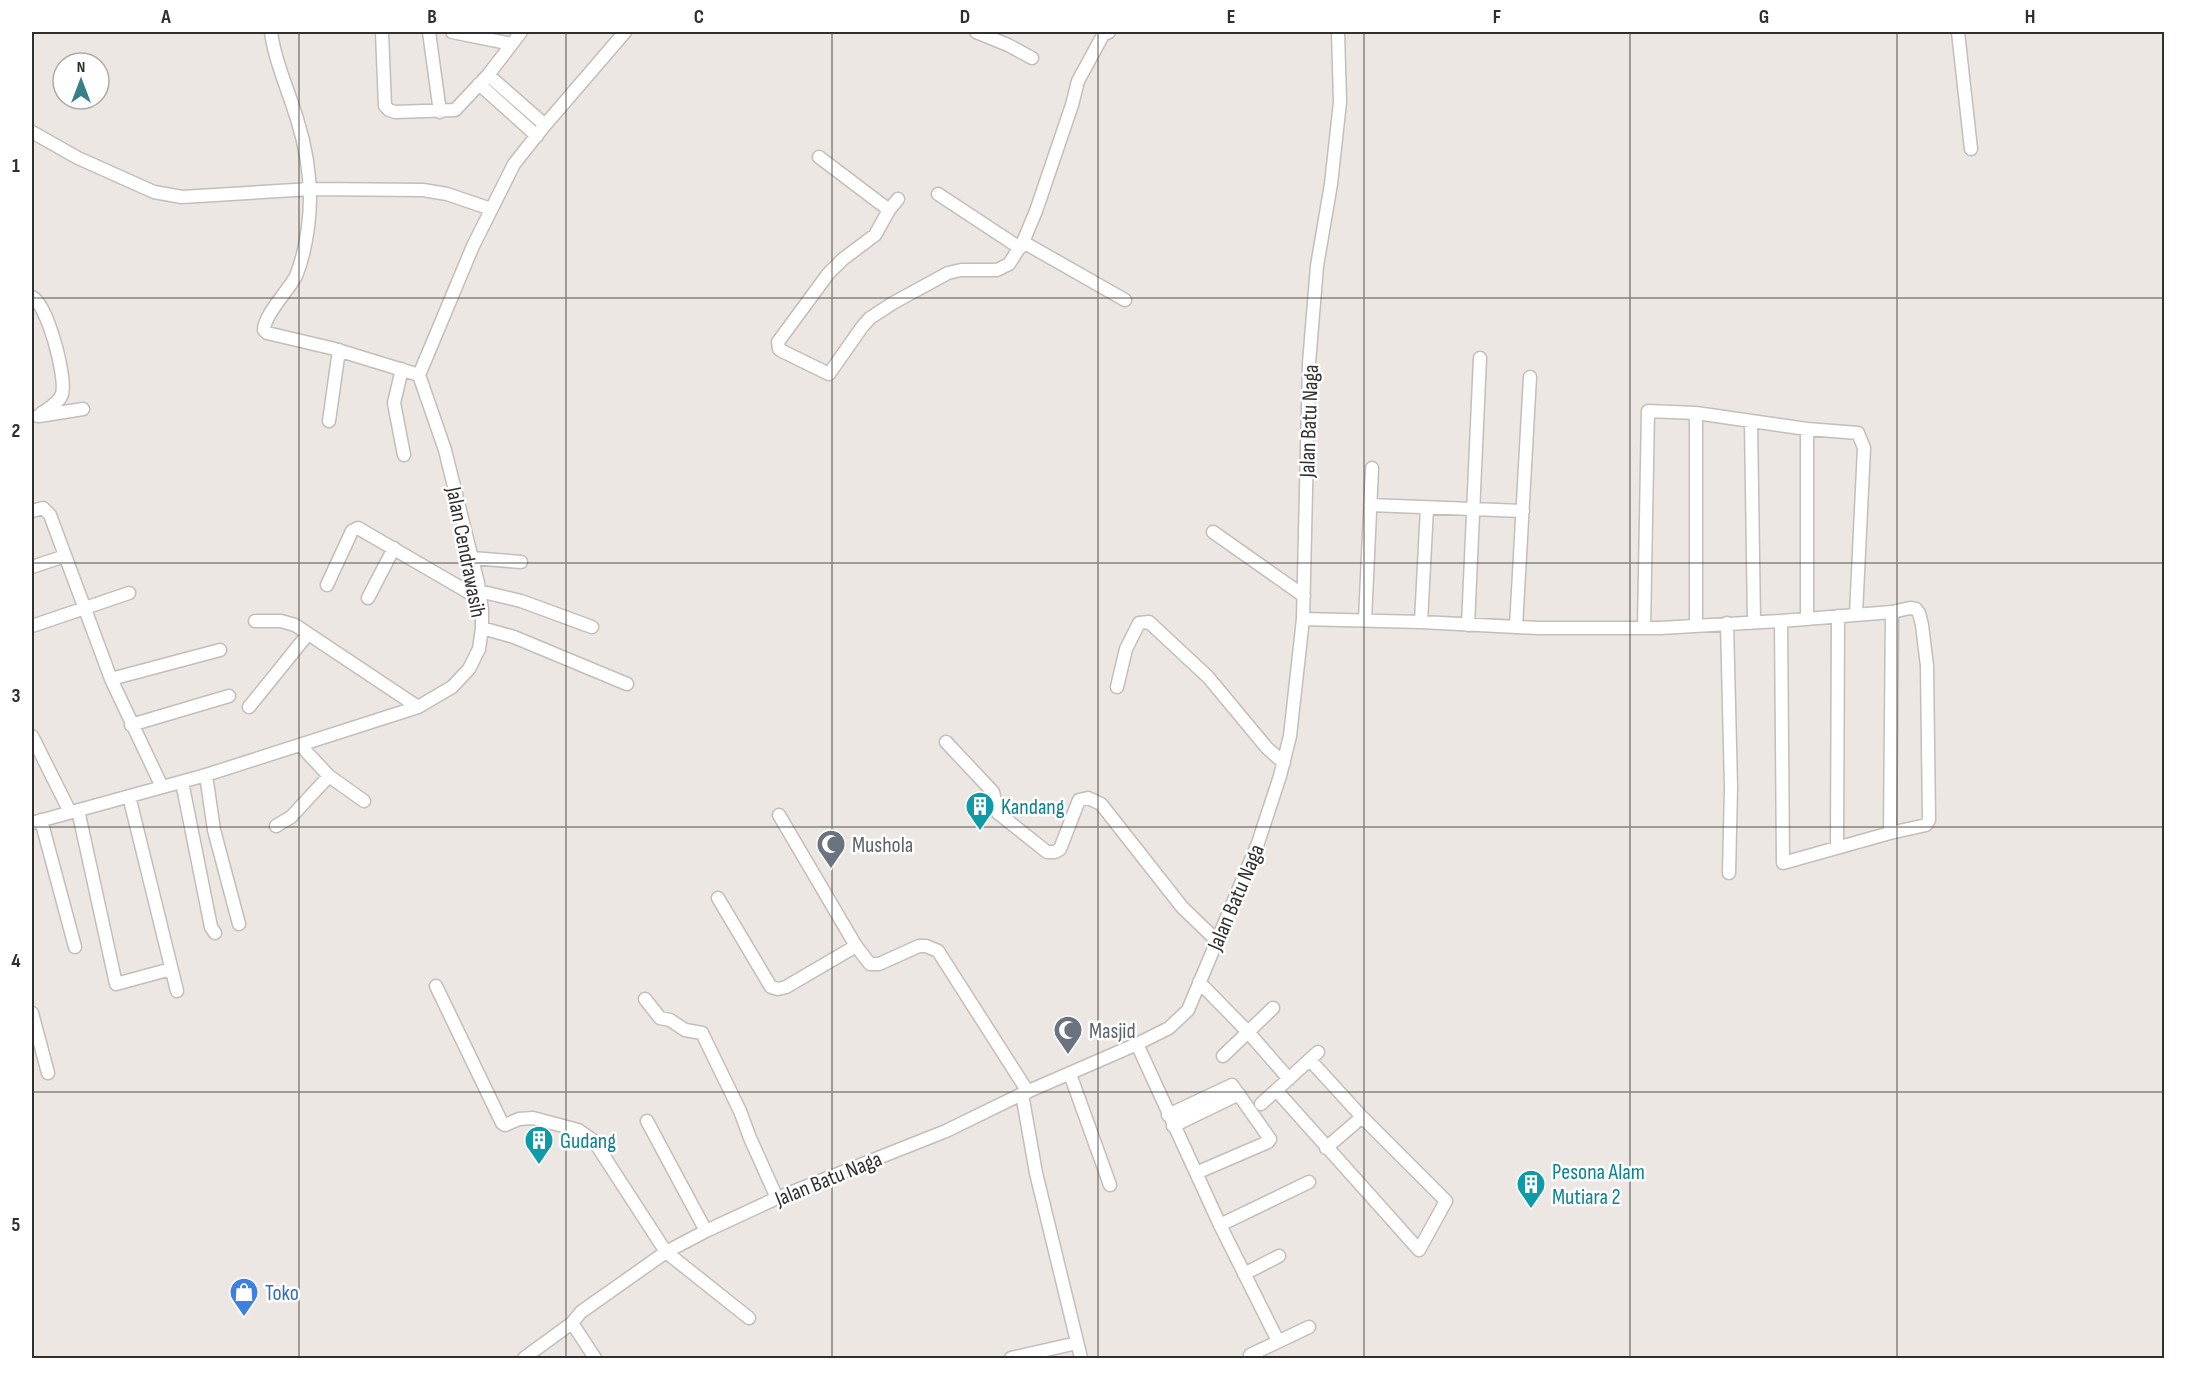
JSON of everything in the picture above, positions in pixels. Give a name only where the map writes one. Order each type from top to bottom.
[{"type":"street","points":[[271,32],[277,61],[302,138],[311,189],[308,229],[300,264],[289,288],[265,322],[264,330],[267,333],[339,350],[419,375],[457,281],[514,164],[625,32]]},
{"type":"street","points":[[382,32],[386,108],[395,112],[440,112],[457,109],[488,75],[521,32]]},
{"type":"street","points":[[429,32],[440,112]]},
{"type":"street","points":[[452,32],[512,44]]},
{"type":"street","points":[[976,32],[1032,58]]},
{"type":"street","name":"Jalan Batu Naga","points":[[524,1359],[572,1323],[580,1312],[666,1252],[777,1198],[946,1131],[1025,1093],[1137,1044],[1169,1028],[1188,1010],[1258,843],[1284,762],[1297,684],[1304,596],[1309,363],[1317,266],[1331,184],[1340,102],[1338,32]]},
{"type":"street","points":[[1958,32],[1971,149]]},
{"type":"street","points":[[898,199],[889,210],[875,236],[843,259],[828,274],[780,338],[779,349],[830,374],[857,333],[877,313],[948,273],[961,270],[997,270],[1004,267],[1022,245],[1069,114],[1078,81],[1103,33]]},
{"type":"street","points":[[488,75],[545,125]]},
{"type":"street","points":[[479,84],[537,136]]},
{"type":"street","points":[[32,132],[78,158],[153,192],[182,197],[311,189],[423,190],[447,194],[491,208]]},
{"type":"street","points":[[819,157],[889,210]]},
{"type":"street","points":[[938,194],[1022,245],[1125,300]]},
{"type":"street","points":[[32,297],[40,303],[54,340],[63,387],[58,400],[35,417]]},
{"type":"street","points":[[329,421],[339,350]]},
{"type":"street","points":[[1468,624],[1480,358]]},
{"type":"street","points":[[402,369],[394,403],[404,454]]},
{"type":"street","name":"Jalan Cendrawasih","points":[[36,822],[206,775],[418,707],[452,687],[469,669],[479,649],[482,628],[479,595],[445,450],[419,375]]},
{"type":"street","points":[[1516,627],[1530,377]]},
{"type":"street","points":[[35,417],[83,409]]},
{"type":"street","points":[[1644,628],[1648,411],[1696,413],[1807,429],[1858,433],[1864,448],[1856,614]]},
{"type":"street","points":[[1696,413],[1696,626]]},
{"type":"street","points":[[1751,422],[1754,622]]},
{"type":"street","points":[[1807,429],[1807,619]]},
{"type":"street","points":[[1365,620],[1372,468]]},
{"type":"street","points":[[1370,506],[1523,511]]},
{"type":"street","points":[[32,511],[43,508],[48,511],[111,679],[162,787]]},
{"type":"street","points":[[1421,622],[1427,508]]},
{"type":"street","points":[[327,585],[355,529],[360,529],[479,595],[521,601],[592,627]]},
{"type":"street","points":[[1213,532],[1304,596]]},
{"type":"street","points":[[368,598],[394,548]]},
{"type":"street","points":[[32,567],[65,556]]},
{"type":"street","points":[[472,558],[521,562]]},
{"type":"street","points":[[32,626],[129,593]]},
{"type":"street","points":[[1303,619],[1516,627],[1644,628],[1781,621],[1916,609],[1922,625],[1927,666],[1929,820],[1926,825],[1783,862],[1781,621]]},
{"type":"street","points":[[1890,833],[1892,612]]},
{"type":"street","points":[[1837,848],[1838,616]]},
{"type":"street","points":[[255,621],[285,621],[418,707]]},
{"type":"street","points":[[1118,687],[1126,649],[1139,623],[1149,622],[1208,677],[1268,748],[1284,762]]},
{"type":"street","points":[[1727,623],[1731,787],[1729,873]]},
{"type":"street","points":[[482,628],[514,637],[627,684]]},
{"type":"street","points":[[249,707],[308,634]]},
{"type":"street","points":[[111,679],[220,650]]},
{"type":"street","points":[[131,725],[229,696]]},
{"type":"street","points":[[32,736],[74,811],[116,984],[171,969]]},
{"type":"street","points":[[946,742],[993,792],[998,813],[1047,852],[1060,849],[1079,800],[1088,798],[1101,804],[1176,900],[1199,926],[1216,940]]},
{"type":"street","points":[[301,746],[329,776],[364,801]]},
{"type":"street","points":[[206,775],[214,830],[240,924]]},
{"type":"street","points":[[276,826],[291,817],[329,776]]},
{"type":"street","points":[[182,782],[211,927],[215,933]]},
{"type":"street","points":[[129,796],[177,991]]},
{"type":"street","points":[[779,815],[856,946],[870,964],[873,965],[919,946],[938,951],[1025,1093],[1036,1173],[1081,1359]]},
{"type":"street","points":[[36,822],[75,947]]},
{"type":"street","points":[[718,898],[771,987],[778,989],[786,987],[856,946]]},
{"type":"street","points":[[1198,982],[1248,1032],[1289,1079]]},
{"type":"street","points":[[436,986],[502,1123],[505,1125],[519,1119],[533,1118],[578,1130],[594,1141],[666,1252],[749,1318]]},
{"type":"street","points":[[645,999],[660,1018],[670,1020],[685,1030],[702,1033],[740,1111],[777,1198]]},
{"type":"street","points":[[1223,1056],[1273,1008]]},
{"type":"street","points":[[32,1013],[48,1073]]},
{"type":"street","points":[[1137,1044],[1220,1225],[1278,1341]]},
{"type":"street","points":[[1261,1104],[1276,1090],[1314,1056],[1362,1117],[1446,1201],[1419,1250],[1276,1090]]},
{"type":"street","points":[[1070,1074],[1110,1185]]},
{"type":"street","points":[[1171,1121],[1231,1085],[1269,1138],[1269,1141],[1196,1173]]},
{"type":"street","points":[[1326,1148],[1362,1117]]},
{"type":"street","points":[[647,1122],[706,1231]]},
{"type":"street","points":[[1220,1225],[1309,1182]]},
{"type":"street","points":[[1244,1274],[1279,1256]]},
{"type":"street","points":[[572,1323],[595,1359]]},
{"type":"street","points":[[1250,1355],[1309,1327]]},
{"type":"street","points":[[1011,1359],[1077,1343]]},
{"type":"place","name":"Kandang","points":[[980,832]]},
{"type":"place","name":"Mushola","points":[[831,870]]},
{"type":"place","name":"Masjid","points":[[1068,1056]]},
{"type":"place","name":"Gudang","points":[[539,1166]]},
{"type":"place","name":"Pesona Alam Mutiara 2","points":[[1531,1210]]},
{"type":"place","name":"Toko","points":[[244,1318]]}]
